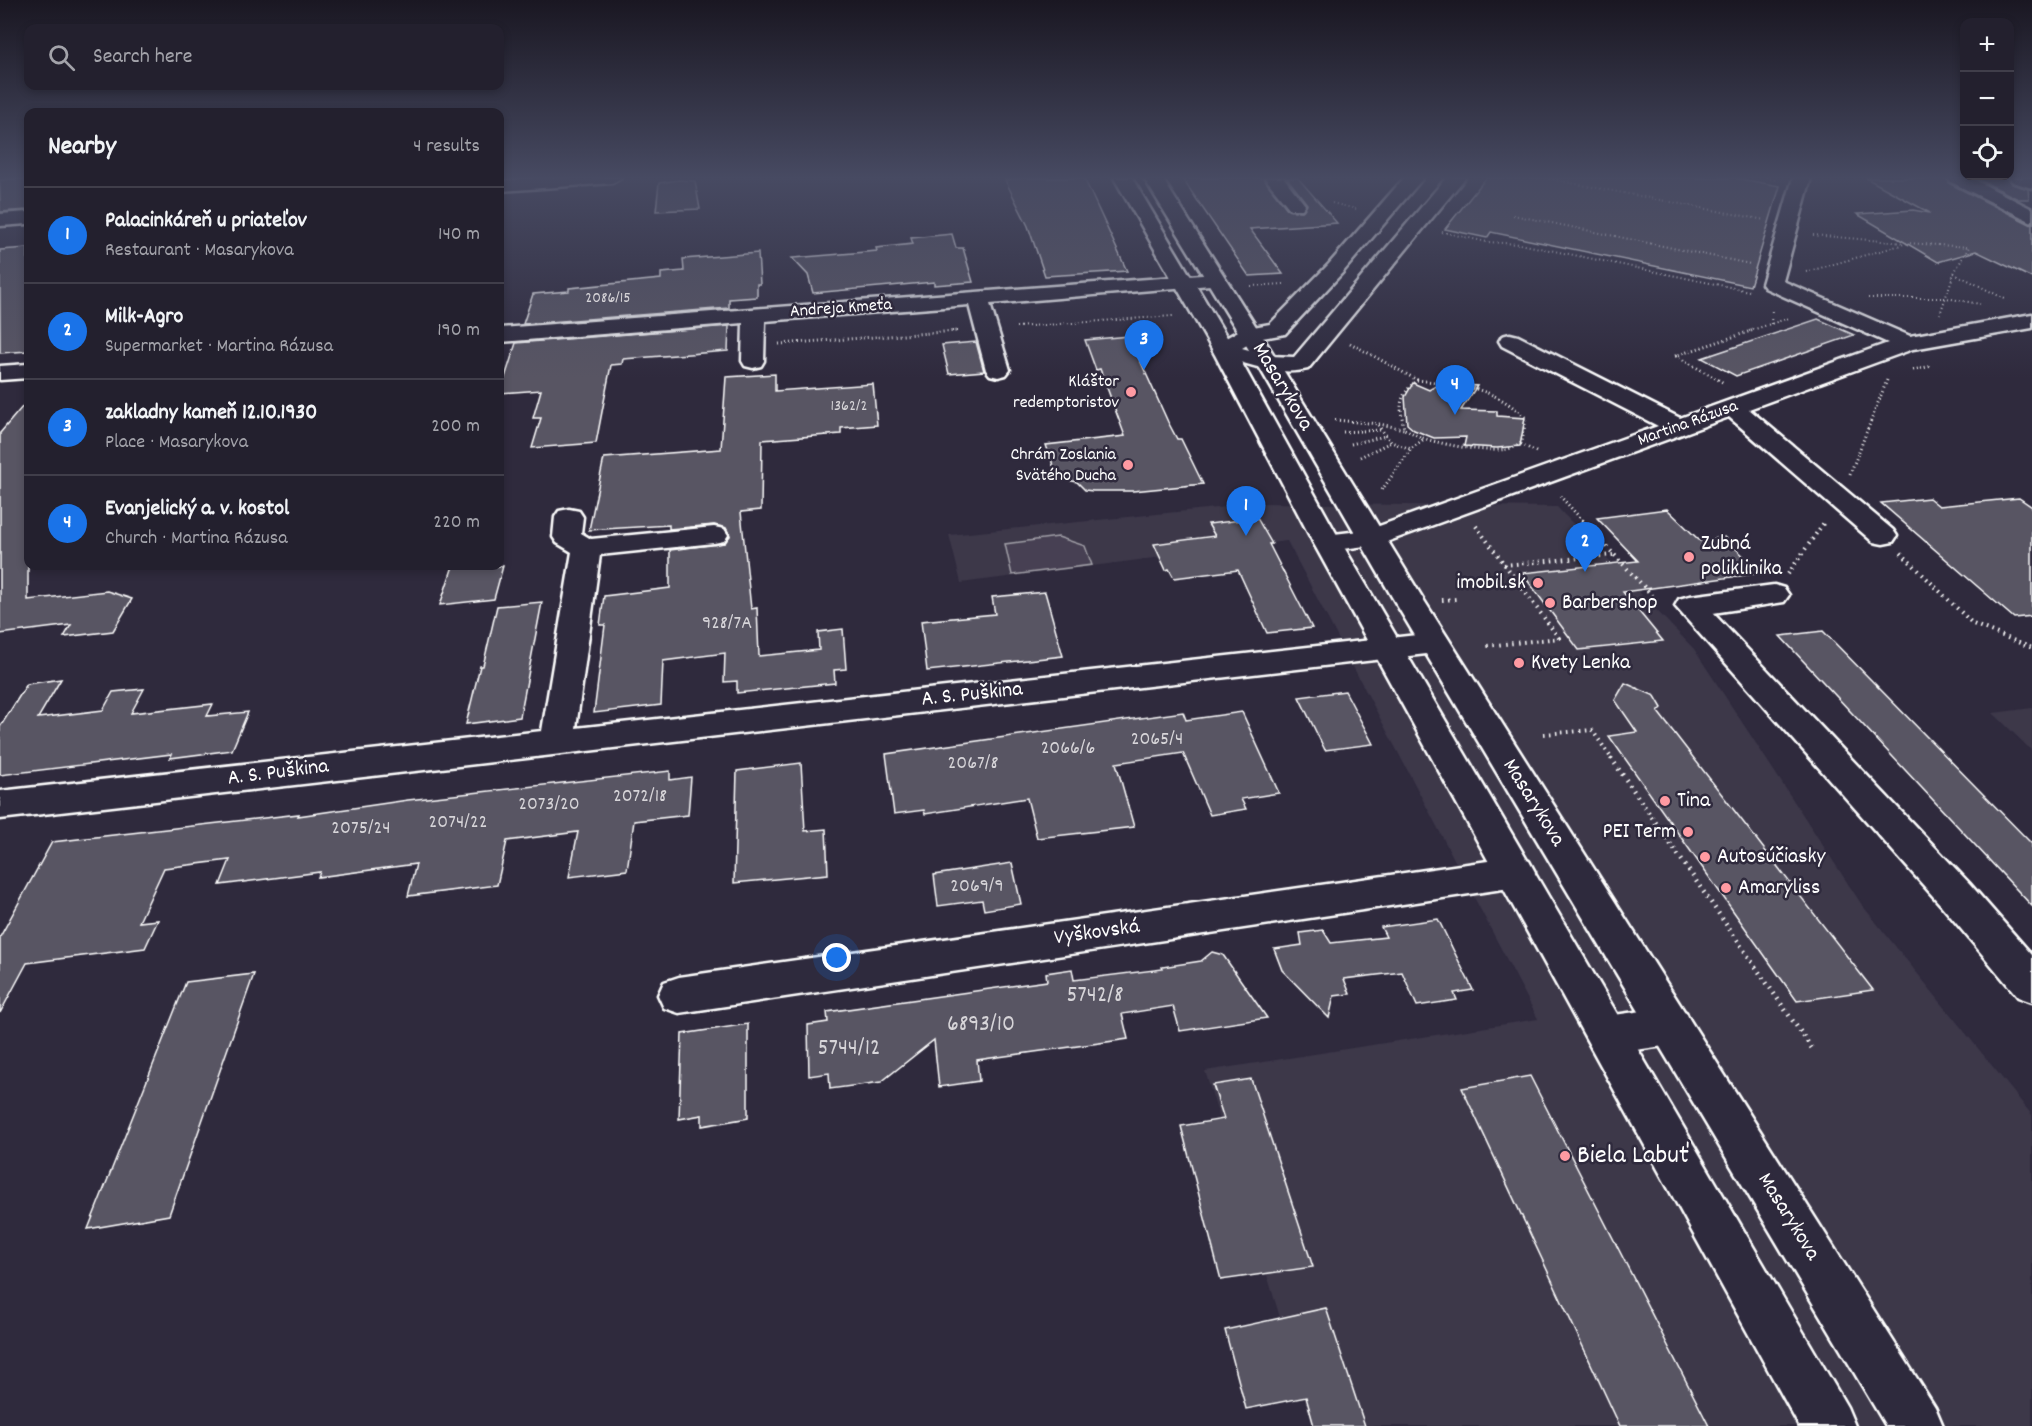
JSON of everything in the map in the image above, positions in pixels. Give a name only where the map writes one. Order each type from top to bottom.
[{"type":"street","name":"Masarykova","points":[[1161,245],[1223,349],[1327,542],[1828,1426]]},
{"type":"street","name":"Masarykova","points":[[1193,245],[1215,280],[1275,363],[1371,537],[1435,644],[1916,1426]]},
{"type":"street","points":[[1275,363],[1277,329],[1356,245]]},
{"type":"street","points":[[1275,363],[1373,277],[1401,245]]},
{"type":"street","points":[[1783,245],[1774,278],[1824,307],[1908,343]]},
{"type":"street","points":[[1336,268],[1373,277]]},
{"type":"street","name":"Andreja Kmeťa","points":[[504,335],[1215,280]]},
{"type":"street","points":[[978,298],[998,370]]},
{"type":"street","points":[[753,361],[754,315]]},
{"type":"street","name":"Martina Rázusa","points":[[1327,542],[1371,537],[1680,428],[1908,343],[2022,319]]},
{"type":"street","points":[[1510,341],[1680,428]]},
{"type":"street","points":[[1223,349],[1275,363]]},
{"type":"street","points":[[1223,349],[1275,363]]},
{"type":"street","points":[[0,393],[16,372]]},
{"type":"street","points":[[1733,408],[1843,492],[1883,536]]},
{"type":"street","points":[[569,517],[567,537],[587,548],[714,535]]},
{"type":"street","points":[[557,741],[587,548]]},
{"type":"street","points":[[1690,606],[1774,595]]},
{"type":"street","points":[[1690,606],[1955,894],[2032,984]]},
{"type":"street","name":"A. S. Puškina","points":[[0,805],[1435,644]]},
{"type":"street","name":"Vyškovská","points":[[679,995],[1516,872]]},
{"type":"street","points":[[1607,1035],[1671,1026]]},
{"type":"path","points":[[1523,245],[1749,291]]},
{"type":"path","points":[[1635,245],[1774,278],[1902,245]]},
{"type":"path","points":[[1932,245],[1969,247],[1954,273],[1940,315]]},
{"type":"path","points":[[1954,273],[2022,319]]},
{"type":"path","points":[[1248,286],[1285,284]]},
{"type":"path","points":[[1863,298],[1946,298],[1988,306]]},
{"type":"path","points":[[1675,356],[1824,307]]},
{"type":"path","points":[[1335,420],[1404,429],[1424,438],[1474,448],[1515,449],[1521,444],[1526,429],[1526,418],[1512,403],[1493,392],[1469,384],[1417,380],[1341,338]]},
{"type":"path","points":[[1911,371],[1932,366]]},
{"type":"path","points":[[1876,383],[1895,377]]},
{"type":"path","points":[[1404,429],[1400,403],[1402,392],[1417,380]]},
{"type":"path","points":[[1774,595],[1843,492],[1887,380]]},
{"type":"path","points":[[1378,425],[1391,442],[1411,449]]},
{"type":"path","points":[[1343,432],[1380,430]]},
{"type":"path","points":[[1351,444],[1385,436]]},
{"type":"path","points":[[1382,490],[1411,449],[1424,438]]},
{"type":"path","points":[[1360,457],[1391,442]]},
{"type":"path","points":[[1558,494],[1664,608],[1690,606]]},
{"type":"path","points":[[1473,523],[1559,638],[1487,646]]},
{"type":"path","points":[[1883,536],[1973,624],[2032,648]]},
{"type":"path","points":[[1504,565],[1613,555]]},
{"type":"path","points":[[1544,734],[1592,729],[1813,1050]]},
{"type":"shaded area","points":[[1265,503],[1557,507],[1694,649],[1862,905],[2032,1115],[2032,1426],[1313,1426],[1205,1071],[1538,1019],[1287,541],[961,583],[949,535]]},
{"type":"shaded area","points":[[1058,537],[1085,546],[1092,565],[1012,575],[1005,544]]},
{"type":"shaded area","points":[[2032,708],[2032,751],[1993,713]]},
{"type":"building","points":[[908,245],[955,245],[956,248],[963,248],[973,282],[934,285],[934,282],[813,293],[808,275],[792,258],[877,251],[876,248]]},
{"type":"building","points":[[1034,245],[1115,245],[1127,271],[1045,276]]},
{"type":"building","points":[[1227,245],[1261,245],[1283,274],[1249,276]]},
{"type":"building","points":[[1551,245],[1762,245],[1750,286]]},
{"type":"building","points":[[1909,245],[2032,245],[2032,278],[1976,251],[1938,262]]},
{"type":"building","points":[[24,248],[24,351],[0,353],[0,250]]},
{"type":"building","points":[[758,253],[760,284],[757,284],[757,297],[729,299],[729,308],[523,324],[533,294],[661,279],[661,273],[684,271],[683,259]]},
{"type":"building","points":[[1818,319],[1854,335],[1736,376],[1702,358]]},
{"type":"building","points":[[729,326],[728,351],[623,359],[622,364],[611,365],[596,443],[532,448],[541,418],[533,418],[541,390],[504,393],[504,380],[516,343]]},
{"type":"building","points":[[1129,336],[1168,422],[1177,439],[1181,439],[1203,484],[1133,491],[1093,491],[1085,490],[1077,482],[1063,479],[1056,474],[1046,445],[1125,436],[1100,369],[1096,370],[1085,340]]},
{"type":"building","points":[[976,342],[984,371],[949,374],[942,345]]},
{"type":"building","points":[[775,374],[775,391],[873,384],[877,425],[841,428],[841,434],[762,440],[761,510],[741,512],[751,609],[757,608],[759,656],[819,650],[818,632],[843,629],[846,669],[834,670],[835,683],[737,693],[737,681],[724,682],[725,653],[663,661],[661,705],[594,713],[605,625],[600,625],[604,596],[670,588],[670,550],[724,543],[730,536],[726,528],[714,525],[669,529],[669,525],[589,530],[604,458],[721,449],[726,377]]},
{"type":"building","points":[[1413,383],[1429,390],[1441,383],[1477,386],[1461,410],[1497,411],[1497,416],[1525,418],[1520,446],[1497,448],[1464,446],[1466,437],[1434,438],[1414,430],[1407,424],[1405,397]]},
{"type":"building","points":[[24,405],[24,570],[28,570],[28,600],[107,591],[132,599],[113,631],[64,637],[71,625],[0,634],[0,433]]},
{"type":"building","points":[[1929,498],[1939,506],[2019,498],[2032,507],[2032,616],[2014,618],[1881,503]]},
{"type":"building","points":[[1667,509],[1700,541],[1724,537],[1761,573],[1623,592],[1663,641],[1579,650],[1522,573],[1638,561],[1597,518]]},
{"type":"building","points":[[1257,518],[1312,628],[1267,633],[1238,570],[1174,578],[1169,569],[1166,570],[1154,544],[1215,536],[1208,524]]},
{"type":"building","points":[[452,570],[502,570],[494,599],[440,605]]},
{"type":"building","points":[[1045,592],[1063,656],[927,671],[921,621],[995,614],[992,597]]},
{"type":"building","points":[[542,602],[520,717],[466,724],[497,606]]},
{"type":"building","points":[[1823,631],[2032,844],[2032,906],[1780,636]]},
{"type":"building","points":[[61,679],[38,718],[103,710],[113,692],[144,689],[131,713],[213,704],[207,716],[248,712],[232,750],[170,758],[172,754],[0,775],[0,727],[27,684]]},
{"type":"building","points":[[1625,683],[1655,696],[1662,708],[1658,712],[1873,990],[1797,1001],[1609,736],[1637,732],[1615,700]]},
{"type":"building","points":[[1345,691],[1373,744],[1325,750],[1299,697]]},
{"type":"building","points":[[1183,712],[1186,720],[1242,712],[1279,793],[1241,799],[1246,809],[1210,815],[1183,753],[1116,763],[1134,827],[1037,838],[1027,798],[925,814],[924,810],[894,814],[886,754]]},
{"type":"building","points":[[801,763],[805,831],[826,829],[828,874],[734,883],[737,771]]},
{"type":"building","points":[[670,771],[670,780],[691,777],[688,815],[634,821],[627,870],[569,877],[578,832],[507,841],[497,885],[408,896],[416,864],[318,877],[320,872],[220,885],[230,860],[164,868],[139,922],[158,920],[145,948],[27,963],[0,1013],[0,937],[52,842],[299,814],[298,816],[408,800]]},
{"type":"building","points":[[1012,863],[1021,904],[984,910],[982,900],[938,906],[934,875]]},
{"type":"building","points":[[1438,919],[1473,990],[1454,993],[1457,1000],[1417,1006],[1402,972],[1344,979],[1350,994],[1334,996],[1329,1018],[1282,970],[1274,949],[1302,945],[1300,933],[1323,930],[1331,943],[1386,937],[1381,927]]},
{"type":"building","points":[[1212,952],[1223,955],[1267,1018],[1180,1031],[1173,1006],[1122,1014],[1128,1039],[977,1060],[979,1081],[939,1087],[934,1040],[881,1082],[830,1089],[829,1073],[809,1076],[808,1025],[828,1022],[827,1012],[1047,981],[1046,973],[1072,969],[1074,980],[1163,969],[1162,967],[1201,961]]},
{"type":"building","points":[[254,974],[169,1215],[88,1229],[186,982]]},
{"type":"building","points":[[748,1024],[748,1118],[702,1126],[702,1115],[679,1119],[682,1034]]},
{"type":"building","points":[[1530,1076],[1709,1426],[1620,1426],[1462,1088]]},
{"type":"building","points":[[1251,1079],[1313,1267],[1221,1280],[1181,1126],[1224,1119],[1213,1085]]},
{"type":"building","points":[[1326,1308],[1365,1426],[1314,1426],[1306,1397],[1246,1409],[1225,1330]]},
{"type":"place","name":"zakladny kameň 12.10.1930","points":[[1144,370]]},
{"type":"place","name":"Kláštor redemptoristov","points":[[1131,392]]},
{"type":"place","name":"Evanjelický a. v. kostol","points":[[1455,415]]},
{"type":"place","name":"Chrám Zoslania Svätého Ducha","points":[[1128,465]]},
{"type":"place","name":"Palacinkáreň u priateľov","points":[[1246,536]]},
{"type":"place","name":"Zubná poliklinika","points":[[1689,557]]},
{"type":"place","name":"Milk-Agro","points":[[1585,572]]},
{"type":"place","name":"imobil.sk","points":[[1538,583]]},
{"type":"place","name":"Barbershop","points":[[1550,603]]},
{"type":"place","name":"Kvety Lenka","points":[[1519,663]]},
{"type":"place","name":"Tina","points":[[1665,801]]},
{"type":"place","name":"PEI Term","points":[[1688,832]]},
{"type":"place","name":"Autosúčiasky","points":[[1705,857]]},
{"type":"place","name":"Amaryliss","points":[[1726,888]]},
{"type":"place","name":"Biela Labuť","points":[[1565,1156]]}]
